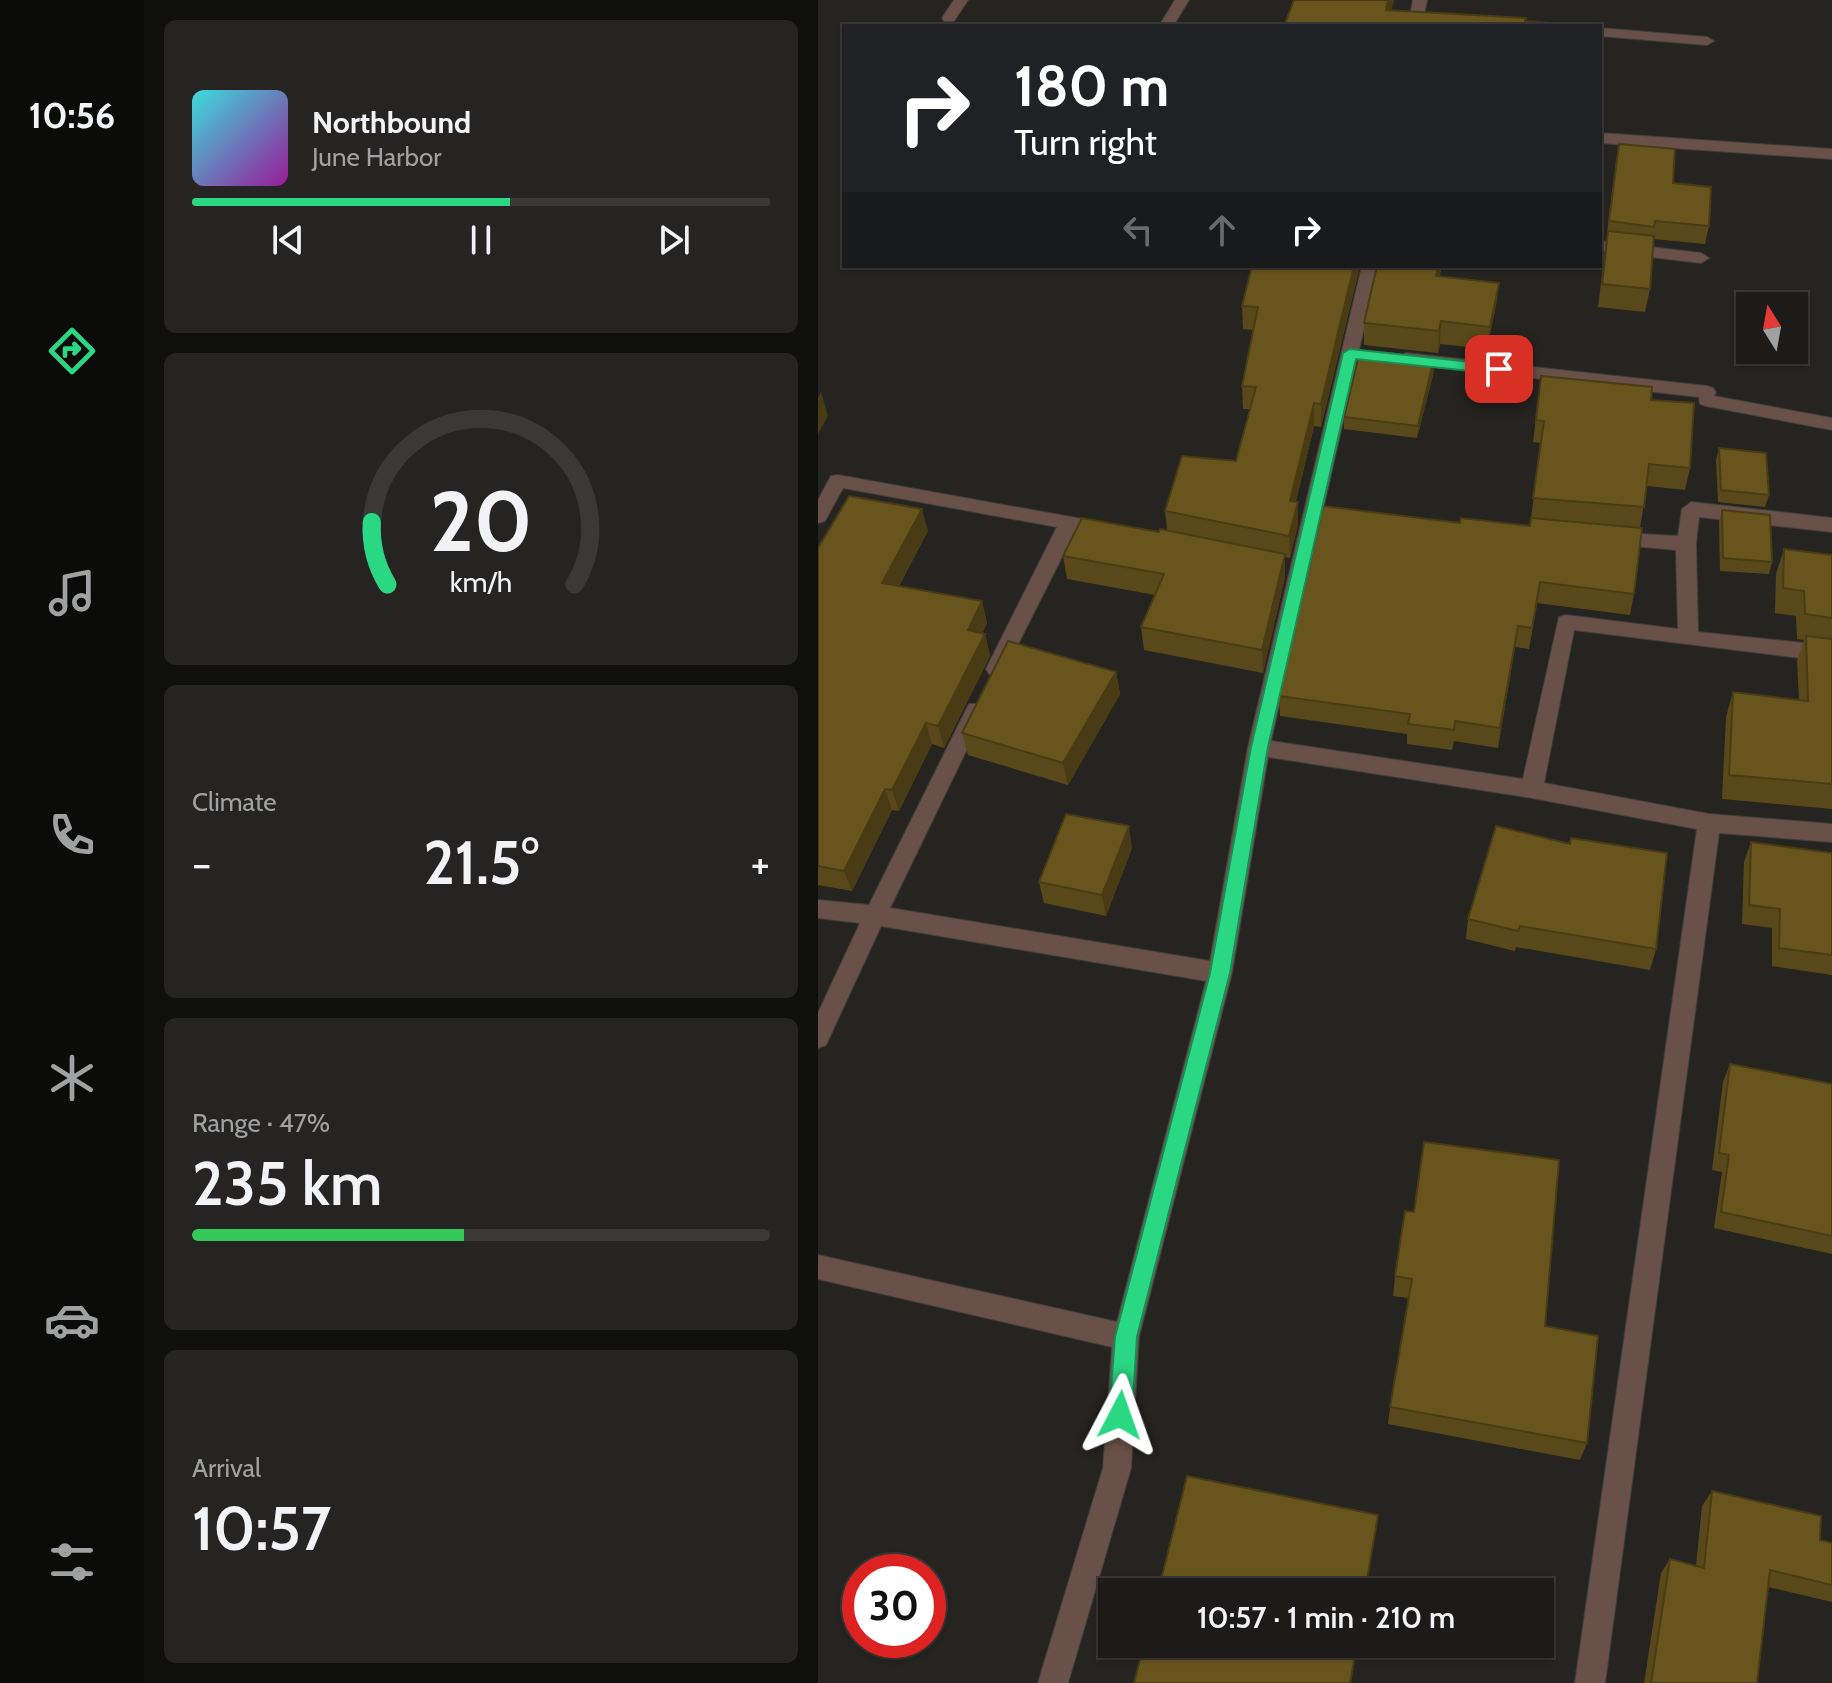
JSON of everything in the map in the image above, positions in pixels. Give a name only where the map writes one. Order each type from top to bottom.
[{"type":"street","points":[[949,18],[961,0]]},
{"type":"street","points":[[1167,24],[1182,0]]},
{"type":"street","points":[[1420,0],[1421,20]]},
{"type":"street","points":[[1602,32],[1707,41]]},
{"type":"street","points":[[1602,138],[1832,154]]},
{"type":"street","points":[[1602,246],[1701,258]]},
{"type":"street","points":[[1053,1683],[1117,1468],[1126,1337],[1220,973],[1293,569],[1322,510],[1366,355],[1370,268]]},
{"type":"street","points":[[1366,355],[1707,396],[1832,424]]},
{"type":"street","points":[[818,516],[838,481],[1100,529]]},
{"type":"street","points":[[1688,638],[1686,544],[1691,509],[1832,525]]},
{"type":"street","points":[[818,1038],[875,915],[1069,523]]},
{"type":"street","points":[[1593,535],[1686,544]]},
{"type":"street","points":[[1532,789],[1566,622],[1832,654]]},
{"type":"street","points":[[1259,747],[1532,789],[1709,823],[1832,833]]},
{"type":"street","points":[[1590,1683],[1709,823]]},
{"type":"street","points":[[818,909],[875,915],[1220,973]]},
{"type":"street","points":[[818,1267],[1126,1337]]},
{"type":"building","points":[[1294,0],[1388,0],[1386,10],[1526,18],[1525,21],[1562,24],[1285,24]]},
{"type":"building","points":[[1619,144],[1675,149],[1673,183],[1711,187],[1709,226],[1655,221],[1654,227],[1609,221]]},
{"type":"building","points":[[1608,231],[1654,236],[1650,289],[1602,284]]},
{"type":"building","points":[[1252,268],[1354,268],[1321,404],[1314,403],[1290,501],[1298,502],[1289,536],[1165,511],[1182,456],[1236,461],[1256,387],[1242,386],[1258,307],[1242,306]]},
{"type":"building","points":[[1377,268],[1438,268],[1436,276],[1499,283],[1490,327],[1441,321],[1439,331],[1364,323]]},
{"type":"building","points":[[1360,350],[1434,358],[1418,426],[1344,417]]},
{"type":"building","points":[[1541,376],[1652,387],[1651,400],[1694,403],[1690,468],[1649,464],[1644,507],[1533,498],[1544,421],[1536,420]]},
{"type":"building","points":[[1719,448],[1766,453],[1769,495],[1721,490]]},
{"type":"building","points":[[849,496],[922,509],[882,583],[982,601],[968,630],[985,634],[938,726],[926,723],[892,790],[885,789],[844,871],[818,866],[818,548]]},
{"type":"building","points":[[1323,506],[1460,523],[1461,518],[1530,526],[1531,518],[1642,528],[1634,594],[1540,582],[1532,628],[1518,626],[1500,728],[1455,721],[1454,730],[1408,724],[1410,714],[1279,696]]},
{"type":"building","points":[[1722,510],[1770,515],[1772,562],[1723,558]]},
{"type":"building","points":[[1082,518],[1159,532],[1160,529],[1285,554],[1262,650],[1141,627],[1164,574],[1063,556]]},
{"type":"building","points":[[1784,549],[1832,555],[1832,618],[1805,614],[1804,591],[1783,588]]},
{"type":"building","points":[[1806,636],[1832,639],[1832,784],[1729,775],[1733,692],[1808,701]]},
{"type":"building","points":[[1008,641],[1116,672],[1063,763],[962,733]]},
{"type":"building","points":[[1066,814],[1129,826],[1102,895],[1039,882]]},
{"type":"building","points":[[1496,826],[1570,844],[1571,838],[1667,853],[1656,949],[1520,926],[1518,931],[1468,919]]},
{"type":"building","points":[[1751,842],[1832,853],[1832,955],[1779,948],[1780,909],[1749,905]]},
{"type":"building","points":[[1730,1064],[1832,1084],[1832,1236],[1721,1212],[1729,1155],[1719,1153]]},
{"type":"building","points":[[1424,1142],[1559,1160],[1545,1326],[1598,1336],[1587,1443],[1390,1407],[1412,1279],[1395,1276],[1405,1211],[1414,1212]]},
{"type":"building","points":[[1187,1476],[1378,1515],[1367,1578],[1162,1578]]},
{"type":"building","points":[[1712,1491],[1821,1516],[1820,1540],[1832,1543],[1832,1585],[1770,1570],[1757,1683],[1651,1683],[1670,1559],[1704,1568]]},
{"type":"building","points":[[1140,1658],[1354,1658],[1350,1683],[1134,1683]]},
{"type":"route","points":[[1120,1415],[1126,1337],[1220,973],[1259,747],[1350,353],[1499,369]]}]
